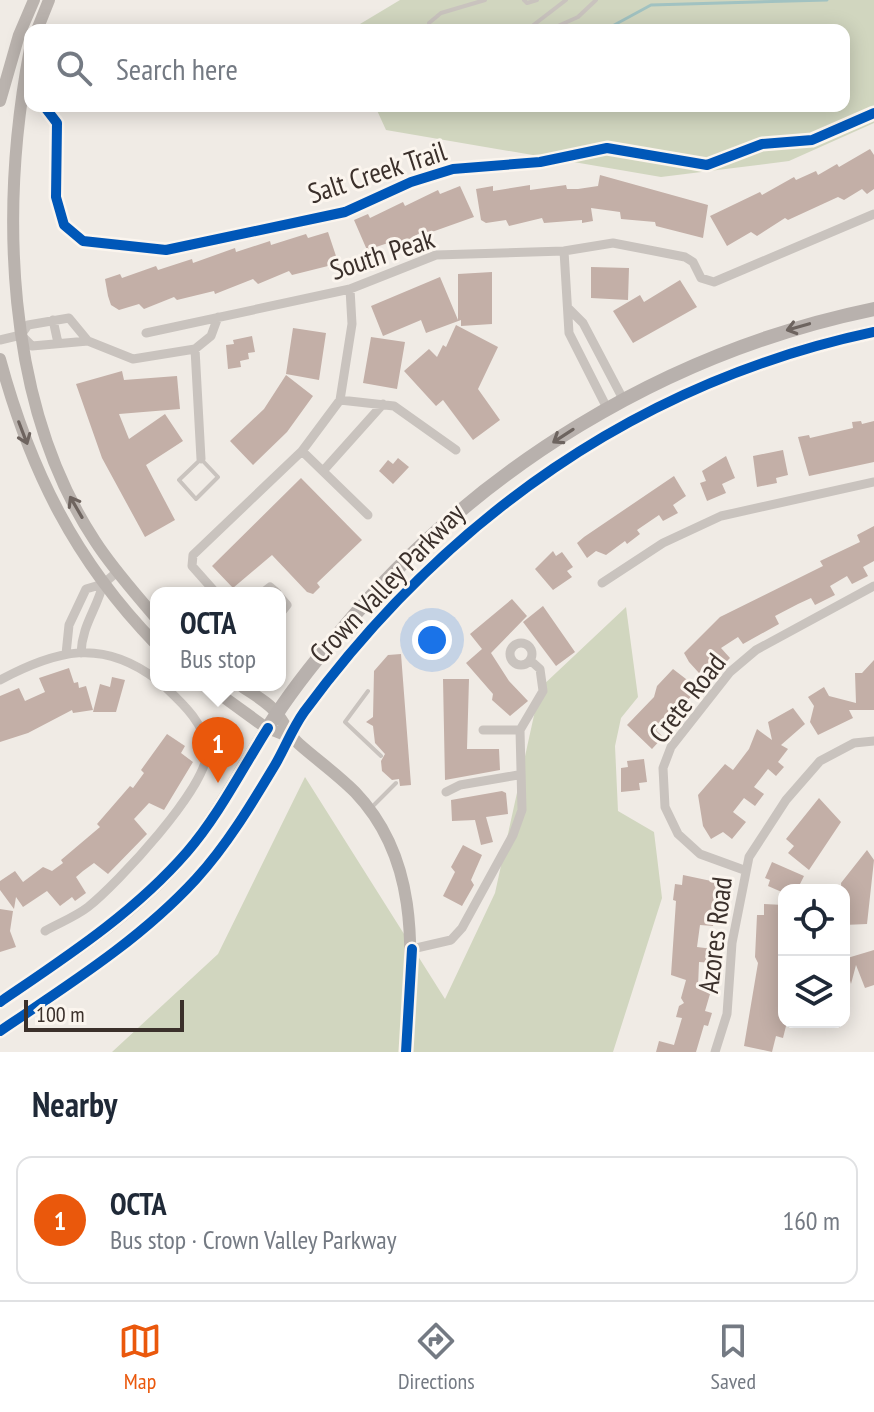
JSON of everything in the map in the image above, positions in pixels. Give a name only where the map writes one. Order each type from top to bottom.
[{"type":"main road","points":[[0,101],[19,35],[34,0]]},
{"type":"main road","points":[[39,24],[49,0]]},
{"type":"main road","points":[[24,71],[10,123],[3,222],[17,336],[42,438],[66,490],[117,572],[150,611]]},
{"type":"main road","name":"Crown Valley Parkway","points":[[0,1002],[111,924],[172,868],[202,832],[277,713],[353,617],[451,518],[506,475],[623,399],[762,339],[874,309]]},
{"type":"main road","name":"Crown Valley Parkway","points":[[0,1031],[108,956],[165,911],[229,837],[333,674],[410,589],[481,521],[538,478],[626,422],[729,373],[799,349],[874,332]]},
{"type":"main road","points":[[0,359],[18,419],[48,496],[103,584],[150,637]]},
{"type":"main road","points":[[216,691],[268,728],[290,737]]},
{"type":"main road","points":[[248,691],[277,713],[290,737],[369,809],[399,863],[410,905],[412,949],[406,1052]]},
{"type":"street","name":"South Peak","points":[[146,333],[350,289],[436,255],[564,251],[613,243],[685,257],[693,262],[701,278],[714,282],[874,214]]},
{"type":"street","points":[[564,251],[569,333],[607,408]]},
{"type":"street","points":[[211,587],[192,566],[193,555],[302,451],[340,400],[352,324],[350,289]]},
{"type":"street","points":[[569,309],[583,323],[623,399]]},
{"type":"street","points":[[17,336],[32,346],[88,341],[133,359],[195,349],[211,336],[218,317]]},
{"type":"street","points":[[0,340],[17,336],[28,325],[69,318],[88,341]]},
{"type":"street","points":[[53,320],[58,343]]},
{"type":"street","points":[[577,350],[593,342]]},
{"type":"street","points":[[195,349],[201,459]]},
{"type":"street","points":[[340,400],[394,406],[456,450]]},
{"type":"street","points":[[323,471],[383,404]]},
{"type":"street","points":[[302,451],[368,515]]},
{"type":"street","points":[[602,583],[663,543],[721,516],[874,482]]},
{"type":"street","points":[[66,654],[69,625],[86,589],[103,584],[117,572]]},
{"type":"street","points":[[81,653],[85,628],[103,584]]},
{"type":"street","name":"Crete Road","points":[[744,870],[700,854],[678,834],[665,807],[663,768],[671,747],[730,672],[756,650],[874,586]]},
{"type":"street","points":[[69,625],[85,628]]},
{"type":"street","points":[[0,680],[66,654],[96,651],[118,657],[150,676]]},
{"type":"street","points":[[412,949],[451,940],[462,928],[513,835],[522,810],[518,775],[520,730],[543,691],[540,669],[531,661]]},
{"type":"street","points":[[45,931],[86,909],[109,889],[167,823],[202,771],[207,750],[197,722],[169,691]]},
{"type":"street","points":[[483,730],[520,730]]},
{"type":"street","name":"Azores Road","points":[[715,1052],[727,1014],[732,943],[744,870],[786,800],[820,761],[854,743],[874,741]]},
{"type":"street","points":[[446,792],[460,785],[518,775]]},
{"type":"lane","points":[[429,24],[441,13],[485,0]]},
{"type":"lane","points":[[524,0],[527,3],[537,0]]},
{"type":"lane","points":[[535,24],[566,0]]},
{"type":"lane","points":[[562,24],[578,17],[596,0]]},
{"type":"lane","points":[[201,459],[218,477],[196,499],[179,480],[201,459]]},
{"type":"lane","points":[[368,691],[346,726],[381,756]]},
{"type":"lane","points":[[369,809],[396,783]]},
{"type":"green space","points":[[400,0],[874,0],[874,123],[789,161],[661,177],[386,130],[378,112],[850,112],[850,24],[360,24]]},
{"type":"green space","points":[[626,607],[638,697],[621,718],[615,746],[618,811],[654,832],[662,898],[613,1052],[112,1052],[218,954],[305,777],[445,999],[495,893],[540,688]]},
{"type":"building","points":[[870,149],[874,155],[874,189],[867,194],[862,189],[844,200],[838,197],[788,220],[785,218],[757,236],[751,232],[727,246],[710,216],[760,192],[762,195],[794,177],[796,180],[816,171],[818,175],[837,164],[839,167]]},
{"type":"building","points":[[600,175],[708,205],[703,238],[656,226],[655,222],[621,219],[620,212],[591,208],[593,221],[582,223],[582,220],[544,223],[542,218],[509,226],[506,220],[486,223],[481,220],[476,189],[493,186],[493,191],[530,185],[530,190],[566,185],[567,189],[578,189],[598,186]]},
{"type":"building","points":[[460,186],[474,217],[429,233],[425,230],[396,247],[391,242],[367,250],[354,220],[368,214],[370,218],[403,202],[405,206],[438,190],[440,194]]},
{"type":"building","points":[[328,232],[339,265],[329,269],[328,266],[292,275],[289,271],[258,284],[253,279],[215,294],[214,291],[177,300],[174,297],[144,309],[139,304],[119,310],[111,305],[108,296],[105,279],[120,274],[122,278],[156,266],[158,270],[192,259],[193,263],[235,248],[236,252],[270,241],[271,245],[306,234],[308,238]]},
{"type":"building","points":[[591,267],[629,268],[628,300],[591,298]]},
{"type":"building","points":[[492,272],[492,324],[461,326],[461,320],[426,333],[421,320],[383,336],[371,306],[440,277],[458,320],[458,274]]},
{"type":"building","points":[[680,280],[697,307],[633,343],[613,311],[640,295],[644,302]]},
{"type":"building","points":[[456,325],[498,347],[478,389],[500,420],[473,440],[443,400],[436,406],[404,371],[429,349],[437,357],[443,345],[446,347]]},
{"type":"building","points":[[293,328],[326,333],[319,380],[286,374]]},
{"type":"building","points":[[252,336],[255,352],[248,353],[249,359],[240,361],[241,367],[228,369],[226,345],[234,344],[233,340]]},
{"type":"building","points":[[371,337],[405,342],[397,389],[363,383]]},
{"type":"building","points":[[122,371],[124,380],[177,376],[180,409],[119,414],[129,439],[165,414],[183,441],[146,465],[175,520],[145,537],[102,458],[76,384]]},
{"type":"building","points":[[286,375],[313,396],[287,432],[253,465],[230,441],[264,409]]},
{"type":"building","points":[[861,421],[862,424],[874,421],[874,462],[809,476],[798,437],[809,435],[810,438],[853,428],[852,422]]},
{"type":"building","points":[[783,450],[788,475],[776,478],[777,483],[757,487],[753,456]]},
{"type":"building","points":[[726,456],[735,478],[722,484],[726,493],[707,501],[700,483],[706,481],[702,471]]},
{"type":"building","points":[[398,458],[409,467],[393,484],[379,471],[388,460],[393,464]]},
{"type":"building","points":[[674,476],[686,496],[673,505],[678,513],[663,521],[659,515],[637,530],[640,534],[627,544],[625,541],[606,555],[596,551],[587,558],[577,543]]},
{"type":"building","points":[[301,478],[362,540],[317,583],[320,587],[313,594],[307,592],[272,555],[234,587],[212,566]]},
{"type":"building","points":[[874,526],[874,561],[863,567],[868,576],[852,584],[847,576],[830,586],[835,595],[815,605],[811,598],[775,616],[779,624],[743,644],[738,637],[721,648],[730,658],[718,670],[711,662],[699,673],[689,662],[684,653],[720,617],[823,566],[820,561],[860,542],[857,535]]},
{"type":"building","points":[[553,551],[556,556],[562,552],[573,567],[567,571],[572,577],[553,590],[535,569]]},
{"type":"building","points":[[512,599],[527,616],[491,653],[509,681],[528,701],[510,716],[492,700],[493,694],[466,663],[482,649],[470,634]]},
{"type":"building","points":[[543,606],[575,652],[556,666],[523,622]]},
{"type":"building","points":[[401,654],[411,785],[400,786],[399,779],[392,780],[382,771],[381,761],[385,754],[375,743],[373,726],[366,722],[373,717],[374,671],[388,655]]},
{"type":"building","points":[[874,660],[874,710],[849,710],[853,718],[818,735],[810,722],[814,706],[808,697],[824,687],[829,696],[856,703],[855,673],[862,673]]},
{"type":"building","points":[[69,668],[74,683],[78,682],[79,688],[86,686],[93,710],[73,713],[72,710],[28,733],[0,742],[0,696],[19,688],[25,701],[45,692],[39,678]]},
{"type":"building","points":[[673,669],[699,689],[656,730],[663,737],[652,749],[627,725],[654,697],[657,686]]},
{"type":"building","points":[[112,677],[125,680],[116,712],[93,712],[100,684],[110,687]]},
{"type":"building","points":[[443,679],[469,679],[467,749],[499,749],[500,770],[445,780]]},
{"type":"building","points":[[793,708],[805,724],[781,745],[788,749],[778,762],[784,767],[776,776],[768,769],[754,787],[764,794],[755,806],[744,798],[733,812],[746,822],[732,839],[723,832],[711,839],[703,826],[698,795],[725,764],[733,770],[749,749],[757,729],[772,740],[768,722]]},
{"type":"building","points":[[167,734],[185,746],[181,753],[193,762],[164,810],[149,803],[134,819],[147,834],[108,874],[94,863],[76,877],[86,893],[75,901],[72,897],[60,906],[47,891],[23,907],[16,897],[14,909],[0,890],[0,881],[15,871],[23,882],[43,867],[52,871],[63,863],[61,860],[100,827],[97,824],[130,786],[133,788],[144,773],[141,770]]},
{"type":"building","points":[[644,759],[647,782],[639,783],[640,790],[621,792],[621,768],[628,767],[627,761]]},
{"type":"building","points":[[502,791],[506,793],[508,814],[486,817],[493,842],[481,845],[475,820],[452,821],[451,800]]},
{"type":"building","points":[[819,798],[841,822],[809,870],[788,853],[794,846],[786,839]]},
{"type":"building","points":[[463,845],[482,855],[471,880],[474,885],[462,906],[443,896],[455,872],[451,867]]},
{"type":"building","points":[[867,850],[874,860],[867,924],[850,925],[850,884],[841,883]]},
{"type":"building","points":[[772,862],[804,876],[800,884],[778,884],[778,890],[768,886],[770,880],[765,878]]},
{"type":"building","points":[[683,875],[716,882],[713,926],[700,925],[697,947],[713,949],[712,963],[699,962],[698,987],[710,994],[705,1011],[712,1013],[708,1026],[704,1025],[696,1052],[656,1052],[659,1041],[674,1045],[682,1018],[676,1017],[679,1006],[684,1003],[681,998],[686,980],[671,975],[676,901],[673,900],[675,884],[682,885]]},
{"type":"building","points":[[764,904],[778,905],[778,1028],[786,1028],[783,1038],[776,1036],[772,1052],[744,1046],[758,963],[755,957],[757,915],[764,915]]},
{"type":"building","points":[[0,909],[13,911],[10,931],[16,947],[0,952]]},
{"type":"building","points":[[874,950],[874,985],[865,988],[856,965],[851,984],[850,957]]},
{"type":"waterway","points":[[616,24],[651,5],[827,0]]},
{"type":"cycle path","name":"Salt Creek Trail","points":[[49,112],[57,123],[56,197],[64,225],[83,241],[166,250],[345,212],[411,182],[453,169],[540,162],[607,148],[707,165],[762,144],[812,140],[874,113]]},
{"type":"cycle path","points":[[0,1031],[127,942],[196,879],[248,810],[304,712],[360,642],[420,578],[485,520],[554,468],[628,423],[705,385],[788,355],[874,332]]},
{"type":"cycle path","points":[[0,1002],[98,933],[166,874],[210,823],[268,728]]},
{"type":"cycle path","points":[[406,1052],[412,949]]},
{"type":"place","name":"OCTA","points":[[218,783]]}]
